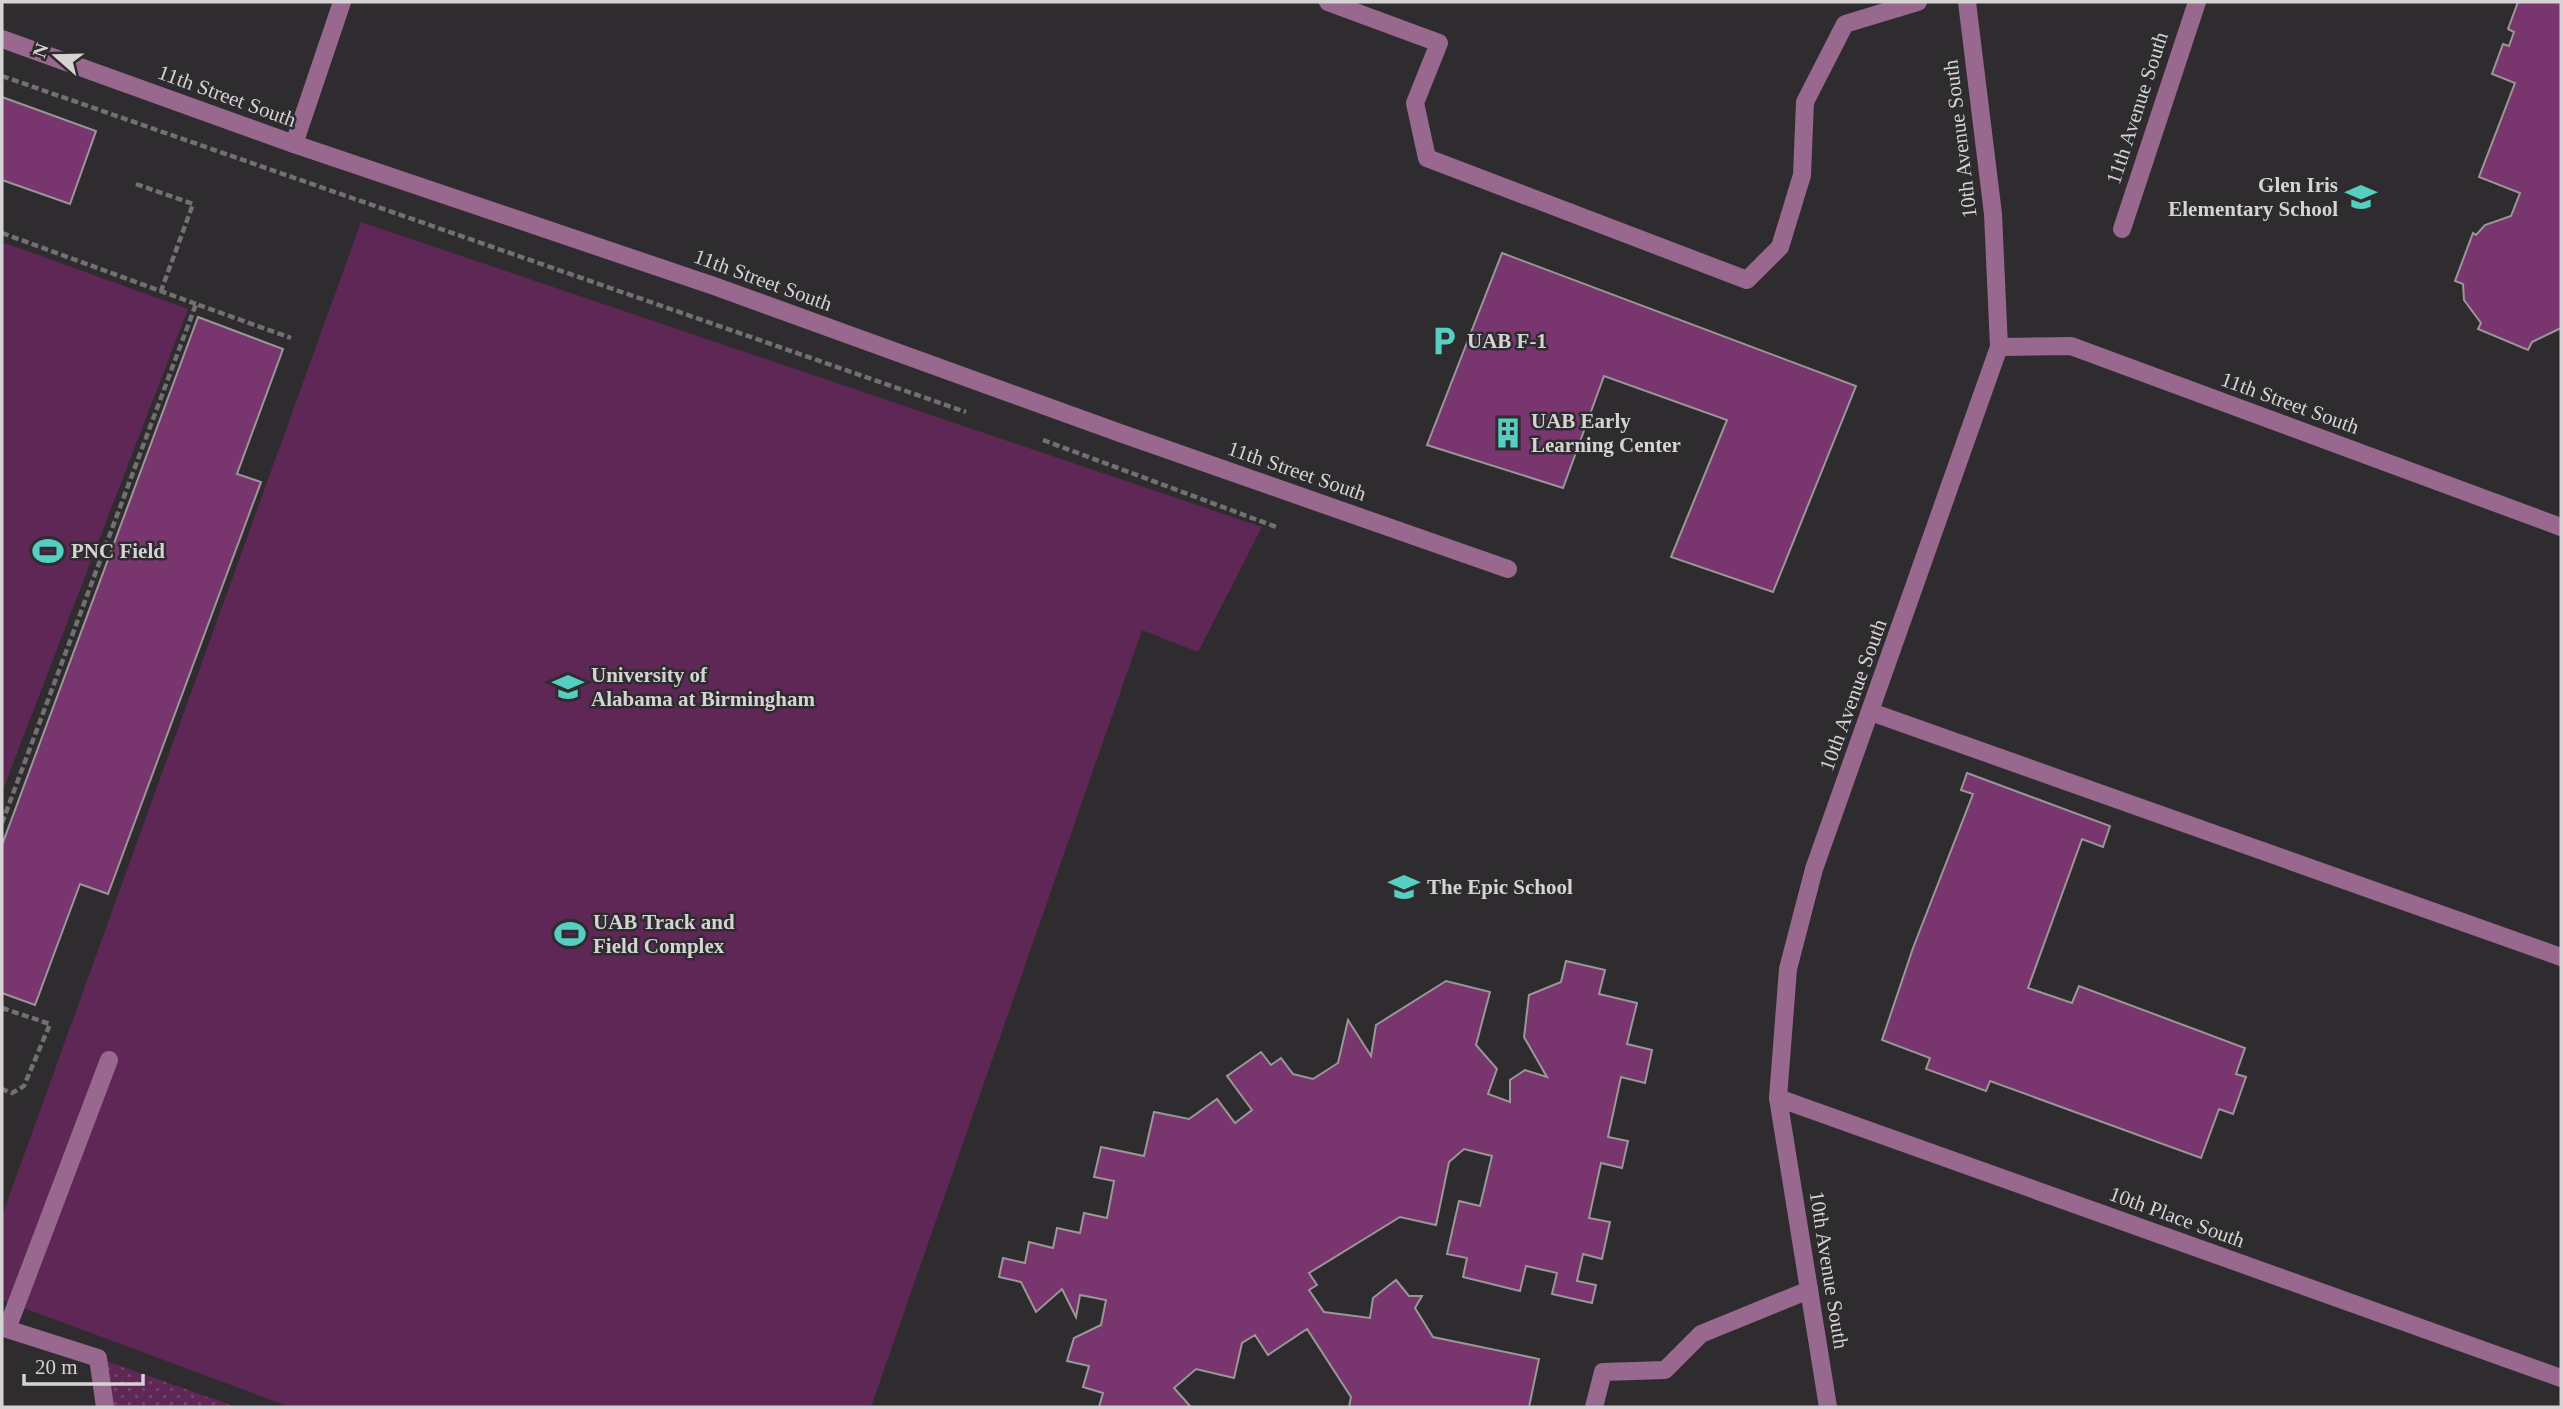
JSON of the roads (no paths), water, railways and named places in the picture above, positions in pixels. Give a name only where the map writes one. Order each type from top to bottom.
[{"type":"street","points":[[294,144],[342,2]]},
{"type":"street","points":[[1328,2],[1439,43],[1415,103],[1427,158],[1747,280],[1780,247],[1802,175],[1805,102],[1845,24],[1918,2]]},
{"type":"street","name":"10th Avenue South","points":[[1828,1407],[1778,1098],[1788,969],[1814,869],[1998,347],[1993,214],[1967,2]]},
{"type":"street","name":"11th Avenue South","points":[[2122,229],[2197,2]]},
{"type":"street","name":"11th Street South","points":[[2,39],[294,144],[714,286],[1508,569]]},
{"type":"street","name":"11th Street South","points":[[1998,347],[2071,346],[2561,527]]},
{"type":"street","points":[[1871,712],[2561,957]]},
{"type":"street","points":[[105,1407],[98,1358],[7,1329],[109,1060]]},
{"type":"street","name":"10th Place South","points":[[1778,1098],[2561,1378]]},
{"type":"street","points":[[1594,1407],[1603,1372],[1665,1370],[1700,1334],[1809,1290]]},
{"type":"place","name":"Glen Iris Elementary School","points":[[2361,197]]},
{"type":"place","name":"UAB F-1","points":[[1444,341]]},
{"type":"place","name":"UAB Early Learning Center","points":[[1508,433]]},
{"type":"place","name":"PNC Field","points":[[48,551]]},
{"type":"place","name":"University of Alabama at Birmingham","points":[[568,687]]},
{"type":"place","name":"The Epic School","points":[[1404,887]]},
{"type":"place","name":"UAB Track and Field Complex","points":[[570,934]]}]
